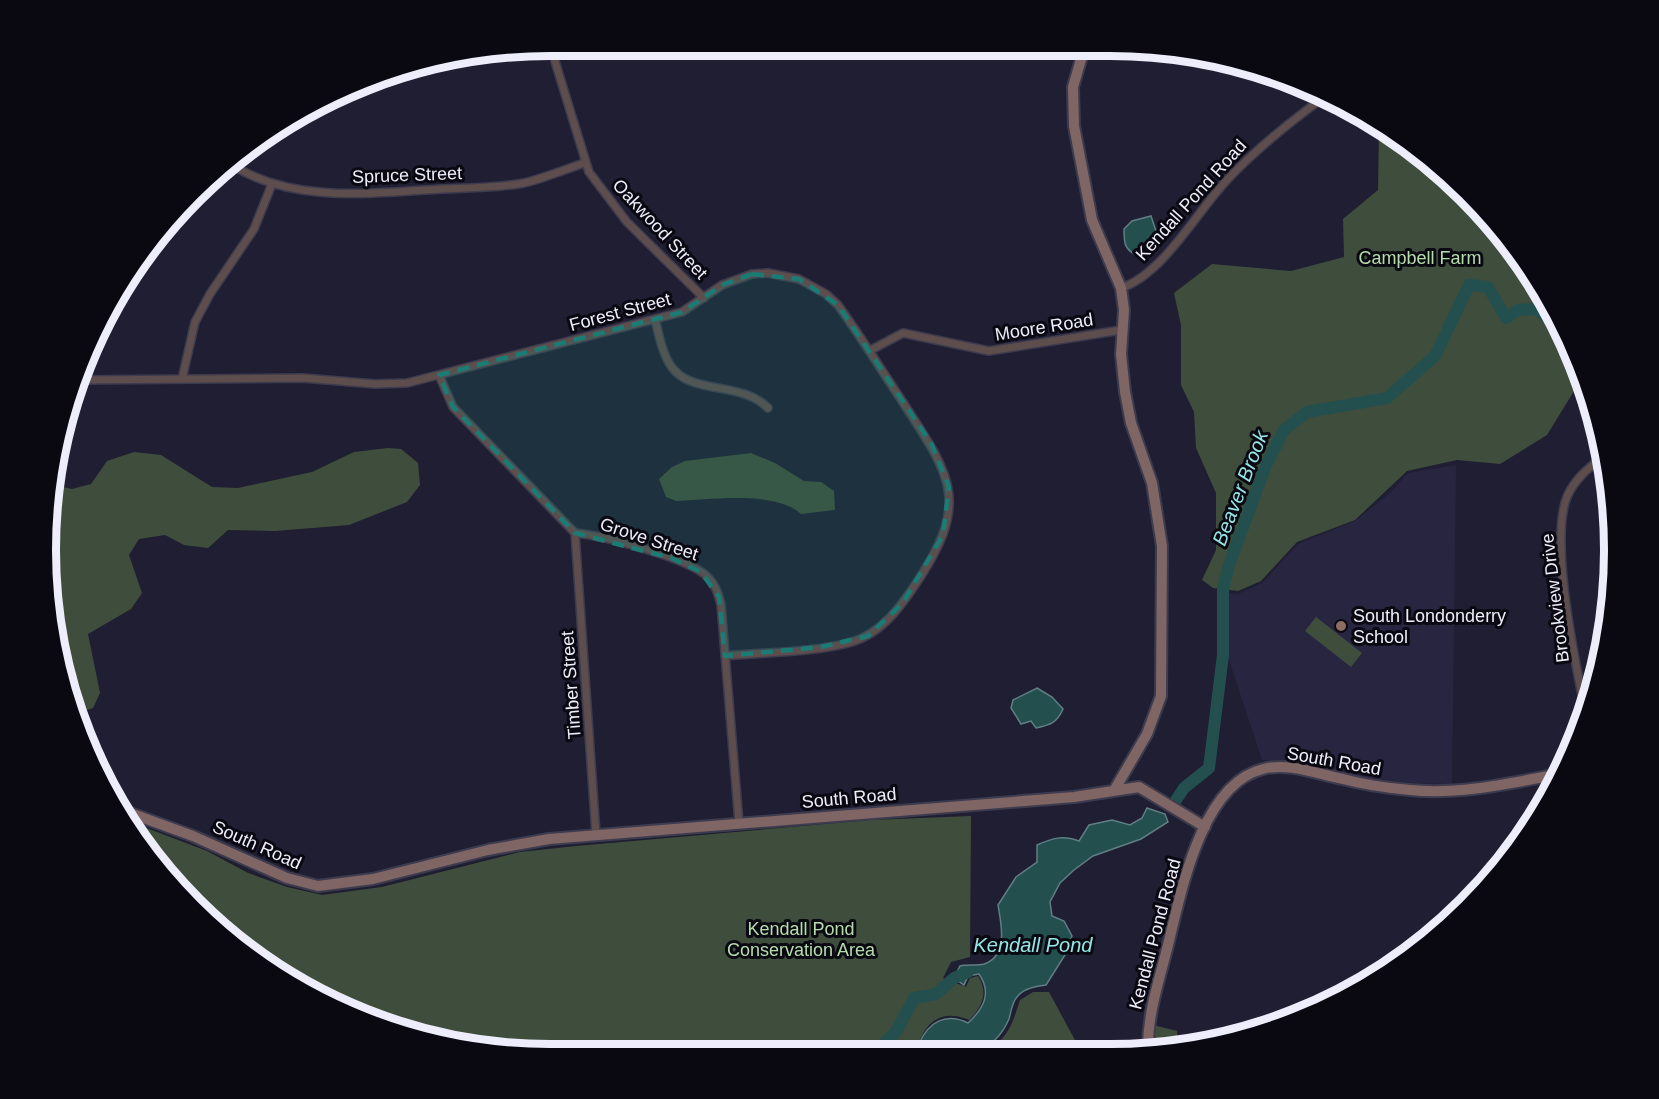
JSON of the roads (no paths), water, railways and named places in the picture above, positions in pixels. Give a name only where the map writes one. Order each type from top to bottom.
[{"type":"street","name":"Oakwood Street","points":[[553,56],[584,163],[611,205],[704,298]]},
{"type":"street","points":[[1082,56],[1073,87],[1074,126],[1092,220],[1121,288],[1124,310],[1121,330],[1125,392],[1159,514],[1163,585],[1161,696],[1156,716],[1132,763],[1115,789]]},
{"type":"street","name":"Kendall Pond Road","points":[[1121,288],[1144,276],[1226,181],[1288,123],[1318,101]]},
{"type":"street","name":"Spruce Street","points":[[237,167],[272,184],[310,192],[381,193],[499,186],[543,178],[584,163]]},
{"type":"street","points":[[182,379],[190,338],[202,308],[249,239],[261,215],[272,184]]},
{"type":"street","name":"Forest Street","points":[[86,380],[303,378],[391,384],[439,375],[682,312],[722,285],[752,274],[784,274],[799,279],[826,294],[838,305],[931,443],[945,472],[949,503],[937,549],[903,603],[881,627],[868,636],[837,645],[725,656]]},
{"type":"street","points":[[655,319],[670,365],[682,376],[752,395],[768,408]]},
{"type":"street","name":"Moore Road","points":[[869,351],[903,333],[919,334],[989,351],[1121,330]]},
{"type":"street","name":"Grove Street","points":[[439,375],[453,407],[575,533],[594,536],[671,558],[701,572],[713,583],[719,597],[739,823]]},
{"type":"street","name":"Brookview Drive","points":[[1582,692],[1562,568],[1561,520],[1567,498],[1579,477],[1596,463]]},
{"type":"street","name":"Timber Street","points":[[575,533],[596,834]]},
{"type":"street","points":[[1132,763],[1139,787],[1205,827]]},
{"type":"street","name":"South Road","points":[[1205,827],[1229,789],[1245,776],[1265,768],[1288,767],[1365,784],[1412,791],[1452,791],[1549,776]]},
{"type":"street","name":"South Road","points":[[133,814],[193,836],[286,878],[318,886],[373,879],[524,843],[596,834],[1074,797],[1139,787]]},
{"type":"street","name":"Kendall Pond Road","points":[[1148,1041],[1155,996],[1184,881],[1205,827]]},
{"type":"water","points":[[1151,216],[1156,231],[1150,244],[1136,255],[1126,245],[1124,229],[1132,221]]},
{"type":"water","points":[[1037,688],[1052,697],[1063,709],[1052,723],[1036,728],[1031,721],[1021,724],[1011,708],[1013,700]]},
{"type":"water","name":"Kendall Pond","points":[[1147,808],[1165,814],[1168,822],[1141,839],[1093,856],[1060,883],[1050,902],[1052,916],[1064,921],[1072,936],[1065,955],[1046,985],[1026,990],[1017,997],[1009,1019],[998,1036],[988,1044],[919,1044],[927,1030],[939,1021],[952,1019],[968,1023],[982,1006],[985,988],[979,974],[968,976],[964,985],[954,978],[960,966],[984,964],[997,954],[1002,938],[998,905],[1016,877],[1037,862],[1037,845],[1058,838],[1079,841],[1089,825],[1112,820],[1130,825],[1142,818]]},
{"type":"waterway","name":"Beaver Brook","points":[[1176,800],[1184,788],[1209,768],[1223,655],[1223,590],[1229,565],[1266,465],[1284,430],[1307,412],[1387,398],[1435,356],[1469,285],[1488,287],[1506,318],[1518,310],[1536,309],[1544,316]]},
{"type":"waterway","name":"Beaver Brook","points":[[884,1044],[896,1032],[914,998],[936,994],[954,978],[968,972]]},
{"type":"place","name":"South Londonderry School","points":[[1341,626]]},
{"type":"park label","name":"Campbell Farm","points":[[1420,258]]},
{"type":"park label","name":"Kendall Pond Conservation Area","points":[[801,939]]}]
